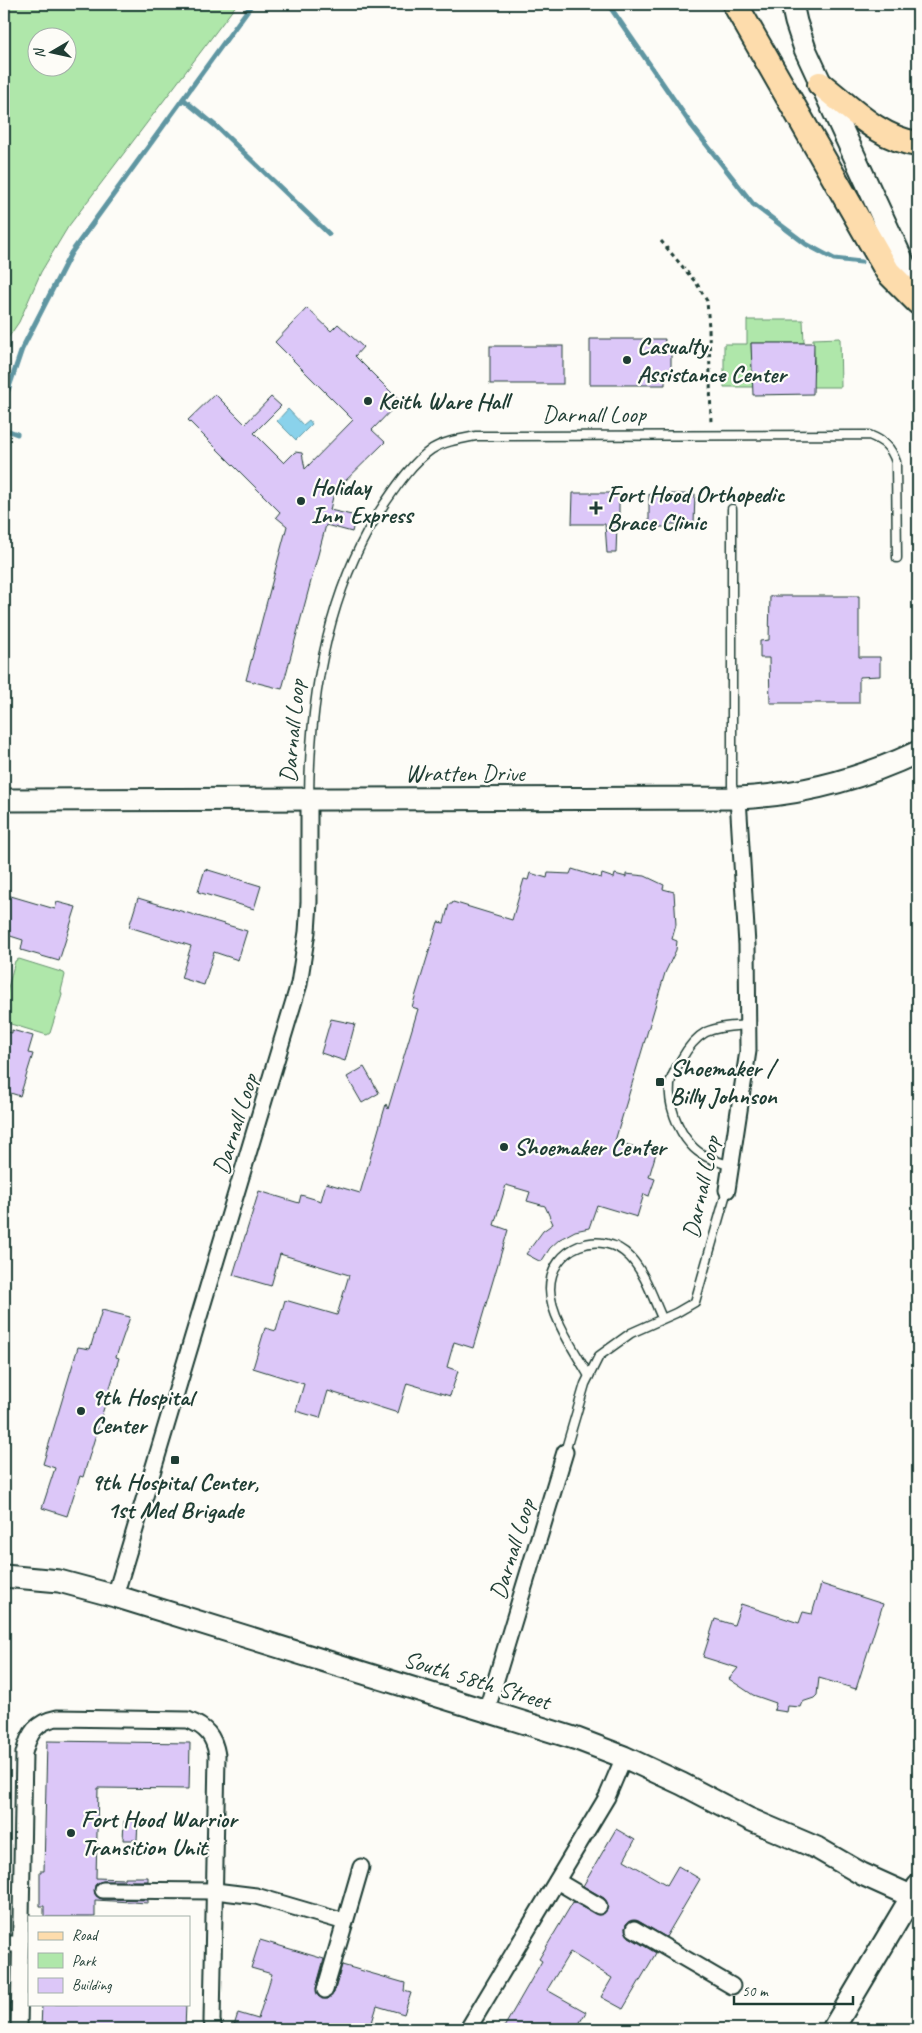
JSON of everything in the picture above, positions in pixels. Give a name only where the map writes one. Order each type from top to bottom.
[{"type":"main road","points":[[735,4],[888,272],[918,302]]},
{"type":"main road","points":[[820,84],[874,127],[911,143],[918,144]]},
{"type":"street","points":[[792,4],[804,49],[918,294]]},
{"type":"street","name":"Wratten Drive","points":[[4,800],[738,798],[772,796],[824,786],[869,772],[918,752]]},
{"type":"street","name":"Darnall Loop","points":[[727,1190],[748,1051],[746,945],[738,798]]},
{"type":"street","name":"Darnall Loop","points":[[115,1596],[299,984],[307,932],[309,902],[309,800]]},
{"type":"street","name":"Darnall Loop","points":[[487,1709],[565,1452]]},
{"type":"street","name":"South 58th Street","points":[[4,1576],[58,1581],[115,1596],[577,1738],[624,1757],[749,1818],[817,1848],[862,1874],[916,1895]]},
{"type":"street","points":[[20,2029],[24,1753],[27,1740],[34,1729],[45,1720],[57,1718],[188,1720],[200,1725],[215,1742],[217,1755],[212,2021],[214,2029]]},
{"type":"street","points":[[468,2029],[607,1797],[624,1757]]},
{"type":"street","points":[[325,1990],[361,1867]]},
{"type":"street","points":[[557,1880],[599,1906]]},
{"type":"street","points":[[103,1890],[214,1891],[256,1896],[344,1922]]},
{"type":"street","points":[[833,2029],[916,1895]]},
{"type":"street","points":[[634,1929],[732,1986]]},
{"type":"street","points":[[4,1944],[21,1944]]},
{"type":"lane","name":"Darnall Loop","points":[[309,800],[310,738],[317,680],[326,641],[356,551],[369,526],[396,487],[433,449],[452,440],[476,436],[870,435],[882,441],[892,450],[896,462],[897,558]]},
{"type":"lane","name":"Darnall Loop","points":[[732,509],[732,786],[738,798]]},
{"type":"lane","points":[[731,1166],[706,1157],[691,1146],[677,1124],[671,1101],[670,1084],[672,1075],[688,1048],[707,1032],[728,1026],[748,1025]]},
{"type":"lane","name":"Darnall Loop","points":[[565,1452],[589,1376],[599,1356],[631,1334],[695,1302],[727,1190]]},
{"type":"lane","points":[[589,1376],[565,1334],[554,1309],[550,1291],[551,1275],[560,1260],[570,1249],[587,1243],[604,1243],[619,1248],[631,1258],[645,1280],[662,1318]]},
{"type":"path","points":[[661,241],[697,284],[707,301],[711,436]]},
{"type":"green space","points":[[4,4],[237,4],[68,227],[41,272],[19,322],[4,344]]},
{"type":"green space","points":[[747,320],[803,320],[804,343],[751,343],[753,387],[724,387],[724,344],[747,344]]},
{"type":"green space","points":[[840,338],[841,387],[812,387],[812,371],[815,370],[813,339]]},
{"type":"green space","points":[[19,959],[64,973],[65,975],[61,991],[62,995],[50,1033],[47,1035],[4,1022],[4,1003],[15,961]]},
{"type":"water","points":[[288,409],[303,425],[309,420],[312,424],[296,440],[277,421]]},
{"type":"building","name":"Holiday Inn Express","points":[[307,308],[331,331],[338,324],[363,347],[355,356],[400,401],[372,430],[385,442],[334,492],[330,510],[356,516],[352,532],[326,525],[282,689],[246,680],[287,526],[276,517],[280,512],[188,420],[215,394],[245,424],[271,397],[281,406],[254,433],[284,463],[295,452],[302,453],[305,469],[353,420],[275,342]]},
{"type":"building","name":"Casualty Assistance Center","points":[[590,339],[665,339],[664,347],[671,347],[671,373],[665,373],[665,385],[590,385]]},
{"type":"building","points":[[751,343],[814,343],[813,394],[753,395]]},
{"type":"building","points":[[490,346],[563,346],[563,384],[490,384]]},
{"type":"building","name":"Fort Hood Orthopedic Brace Clinic","points":[[573,493],[619,493],[619,524],[617,524],[616,553],[607,553],[605,524],[572,524]]},
{"type":"building","points":[[649,494],[695,494],[694,524],[667,524],[667,527],[649,527]]},
{"type":"building","points":[[770,596],[859,596],[859,657],[880,657],[880,676],[859,677],[859,703],[770,703],[769,658],[760,658],[760,641],[769,640]]},
{"type":"building","points":[[205,869],[261,886],[254,909],[198,892]]},
{"type":"building","name":"Shoemaker Center","points":[[572,869],[601,878],[602,874],[614,878],[615,874],[626,877],[626,874],[645,876],[664,885],[663,889],[674,892],[676,925],[672,939],[677,941],[676,950],[665,973],[615,1141],[656,1153],[649,1177],[655,1179],[649,1196],[644,1194],[637,1217],[597,1205],[589,1228],[575,1231],[560,1239],[550,1248],[541,1262],[526,1254],[543,1231],[553,1224],[545,1206],[527,1201],[530,1192],[506,1185],[494,1225],[508,1230],[473,1348],[454,1342],[447,1367],[458,1371],[450,1396],[407,1383],[398,1413],[328,1391],[320,1418],[296,1411],[304,1384],[253,1368],[265,1328],[276,1331],[285,1300],[337,1315],[349,1275],[280,1254],[271,1286],[233,1275],[259,1191],[299,1203],[301,1195],[321,1201],[326,1183],[360,1193],[386,1104],[388,1109],[418,1009],[412,1007],[438,922],[444,923],[449,904],[453,902],[512,920],[524,879],[528,880],[530,873],[547,878],[548,873],[570,874]]},
{"type":"building","points":[[4,894],[55,909],[57,902],[76,907],[59,961],[21,950],[23,940],[4,934]]},
{"type":"building","points":[[138,898],[247,931],[238,960],[214,952],[204,985],[181,978],[191,946],[129,927]]},
{"type":"building","points":[[331,1019],[355,1024],[345,1061],[321,1053]]},
{"type":"building","points":[[12,1030],[33,1036],[28,1053],[33,1054],[20,1096],[4,1091],[4,1031],[12,1033]]},
{"type":"building","points":[[364,1067],[379,1093],[362,1103],[347,1077]]},
{"type":"building","name":"9th Hospital Center","points":[[102,1310],[130,1317],[116,1357],[119,1358],[83,1477],[80,1476],[67,1516],[42,1508],[55,1468],[43,1464],[78,1347],[90,1349]]},
{"type":"building","points":[[821,1584],[883,1604],[856,1689],[819,1678],[817,1695],[814,1698],[802,1702],[800,1707],[788,1706],[787,1712],[774,1710],[776,1703],[753,1695],[729,1679],[738,1668],[703,1657],[715,1619],[734,1625],[741,1604],[799,1623],[803,1612],[812,1614]]},
{"type":"building","name":"Fort Hood Warrior Transition Unit","points":[[47,1741],[190,1743],[189,1789],[98,1788],[96,1878],[124,1879],[124,1877],[148,1877],[148,1881],[103,1881],[95,1885],[95,1894],[102,1899],[148,1900],[148,1903],[95,1900],[95,1916],[44,1916],[44,1906],[40,1906],[40,1871],[44,1871]]},
{"type":"building","points":[[124,1821],[138,1821],[137,1840],[123,1840]]},
{"type":"building","points":[[616,1829],[635,1840],[624,1860],[667,1885],[678,1866],[700,1879],[666,1937],[638,1921],[630,1921],[626,1924],[625,1929],[629,1937],[656,1953],[623,2009],[601,1997],[612,1978],[570,1952],[547,1990],[586,2012],[576,2029],[503,2029],[542,1961],[539,1959],[573,1902],[598,1915],[603,1914],[607,1910],[607,1902],[604,1898],[583,1886]]},
{"type":"building","points":[[260,1940],[324,1959],[316,1988],[318,1996],[322,1999],[328,1999],[334,1993],[342,1965],[405,1983],[404,1991],[411,1993],[404,2014],[377,2006],[370,2029],[233,2029],[238,2013],[258,2019],[272,1974],[251,1968]]},
{"type":"building","points":[[42,2006],[186,2006],[185,2029],[41,2029]]},
{"type":"waterway","points":[[4,402],[22,349],[71,253],[252,4]]},
{"type":"waterway","points":[[608,4],[692,126],[753,204],[806,244],[834,259],[861,262]]},
{"type":"waterway","points":[[183,99],[217,127],[329,234]]},
{"type":"waterway","points":[[4,429],[17,434]]},
{"type":"place","name":"Casualty Assistance Center","points":[[627,360]]},
{"type":"place","name":"Keith Ware Hall","points":[[368,401]]},
{"type":"place","name":"Holiday Inn Express","points":[[301,501]]},
{"type":"place","name":"Fort Hood Orthopedic Brace Clinic","points":[[596,508]]},
{"type":"place","name":"Shoemaker / Billy Johnson","points":[[660,1082]]},
{"type":"place","name":"Shoemaker Center","points":[[504,1147]]},
{"type":"place","name":"9th Hospital Center","points":[[81,1411]]},
{"type":"place","name":"9th Hospital Center, 1st Med Brigade","points":[[175,1460]]},
{"type":"place","name":"Fort Hood Warrior Transition Unit","points":[[71,1833]]}]
